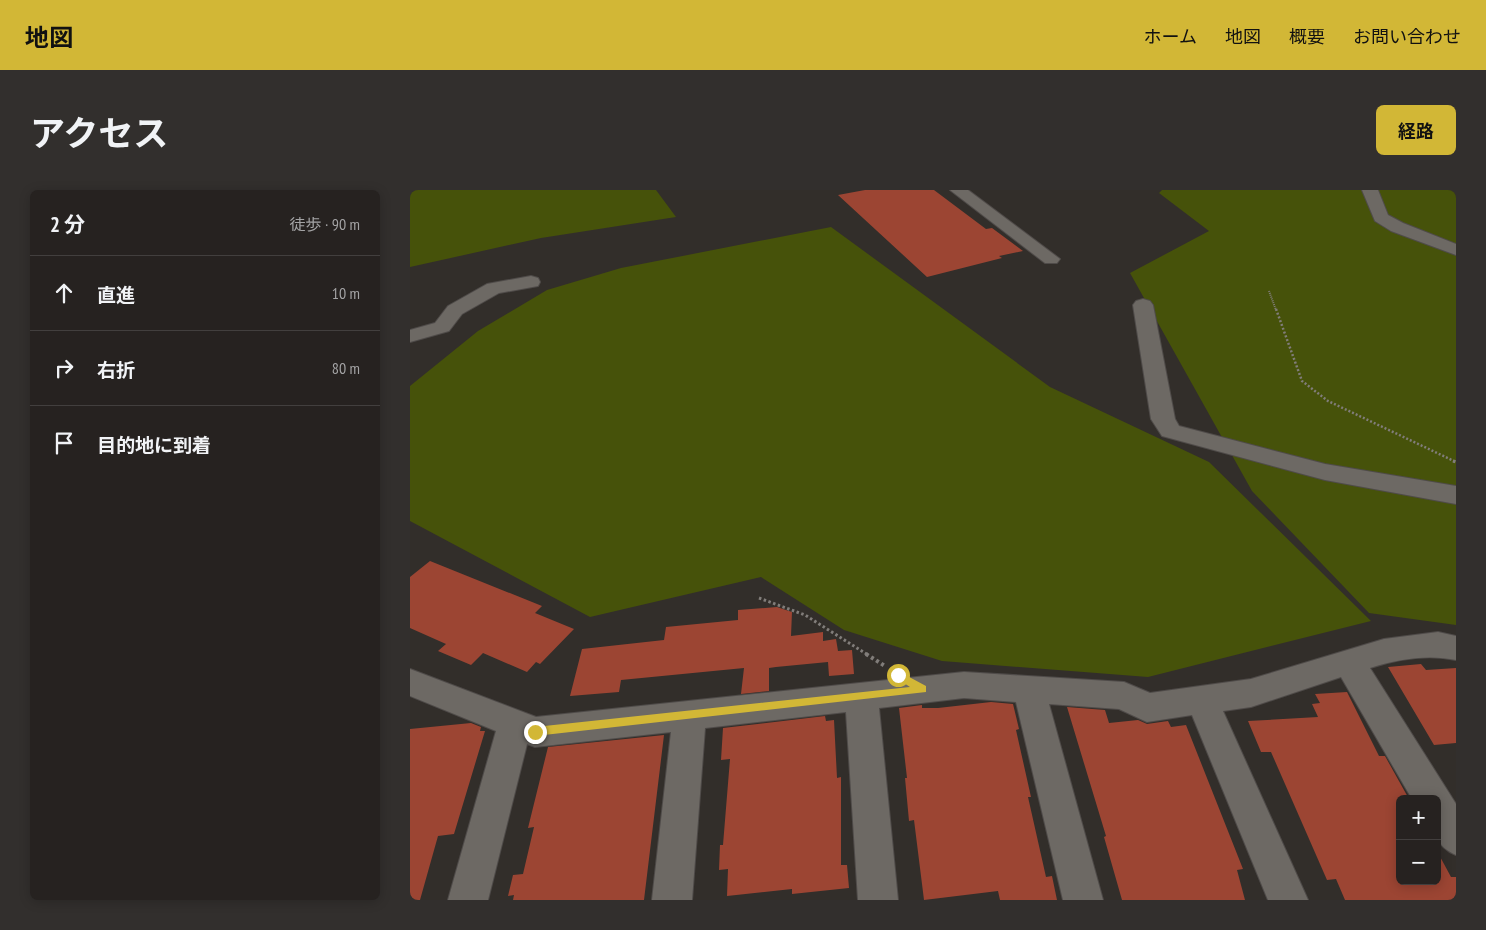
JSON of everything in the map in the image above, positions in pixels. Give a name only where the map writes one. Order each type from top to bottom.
[{"type":"street","points":[[958,190],[1052,258]]},
{"type":"street","points":[[1370,190],[1381,218],[1397,227],[1456,250]]},
{"type":"street","points":[[410,336],[442,327],[455,310],[494,288],[531,282]]},
{"type":"street","points":[[1144,305],[1163,419],[1170,431],[1325,472],[1456,495]]},
{"type":"street","points":[[410,682],[535,732],[964,685],[1124,696],[1147,708],[1251,693],[1384,651],[1438,644],[1456,648]]},
{"type":"street","points":[[1349,662],[1430,795]]},
{"type":"street","points":[[1029,689],[1083,900]]},
{"type":"street","points":[[861,696],[878,900]]},
{"type":"street","points":[[1202,700],[1288,900]]},
{"type":"street","points":[[672,900],[690,715]]},
{"type":"street","points":[[468,900],[515,723]]},
{"type":"street","points":[[1441,813],[1456,837]]},
{"type":"path","points":[[1269,291],[1302,381],[1328,401],[1456,462]]},
{"type":"path","points":[[759,598],[805,615],[923,689]]},
{"type":"green space","points":[[410,190],[656,190],[676,217],[541,238],[410,267]]},
{"type":"green space","points":[[1162,190],[1456,190],[1456,625],[1369,613],[1252,491],[1130,273],[1209,231],[1159,193]]},
{"type":"green space","points":[[831,227],[1050,387],[1209,462],[1371,621],[1148,677],[942,661],[844,630],[761,577],[590,617],[410,521],[410,386],[478,331],[547,290],[621,268]]},
{"type":"building","points":[[865,190],[934,190],[986,229],[992,228],[1023,251],[927,277],[838,195]]},
{"type":"building","points":[[430,561],[542,606],[535,613],[574,629],[540,664],[536,662],[527,672],[483,653],[471,665],[438,651],[446,644],[410,628],[410,577]]},
{"type":"building","points":[[777,607],[792,612],[791,636],[823,632],[823,641],[836,639],[838,651],[852,650],[854,674],[829,676],[828,662],[769,668],[769,691],[741,694],[744,668],[621,680],[619,692],[570,696],[582,649],[664,640],[666,627],[738,620],[738,610]]},
{"type":"building","points":[[1421,664],[1426,670],[1456,668],[1456,743],[1434,745],[1388,667]]},
{"type":"building","points":[[1347,692],[1379,756],[1385,756],[1407,795],[1396,795],[1396,885],[1441,885],[1441,858],[1451,877],[1456,877],[1456,900],[1345,900],[1336,879],[1327,880],[1271,752],[1261,752],[1248,721],[1318,717],[1312,704],[1320,703],[1315,694]]},
{"type":"building","points":[[991,702],[1013,704],[1019,729],[1016,730],[1031,797],[1028,797],[1046,877],[1052,876],[1057,900],[1000,900],[998,891],[924,900],[914,820],[909,821],[905,778],[907,778],[899,708],[922,705],[922,708],[938,708]]},
{"type":"building","points":[[1067,707],[1105,710],[1109,723],[1138,720],[1147,724],[1168,721],[1171,727],[1186,725],[1243,869],[1237,870],[1245,900],[1122,900],[1104,837],[1106,836]]},
{"type":"building","points":[[825,716],[826,721],[834,720],[837,778],[841,777],[841,865],[847,865],[849,888],[792,894],[792,889],[727,896],[728,869],[719,870],[720,845],[723,845],[730,759],[721,760],[723,728]]},
{"type":"building","points":[[471,723],[481,727],[480,731],[485,731],[454,834],[438,836],[420,900],[410,900],[410,729]]},
{"type":"building","points":[[664,735],[644,900],[513,900],[514,895],[508,896],[513,875],[523,874],[534,827],[528,828],[548,747]]},
{"type":"route","points":[[535,732],[923,689],[898,675]]}]
